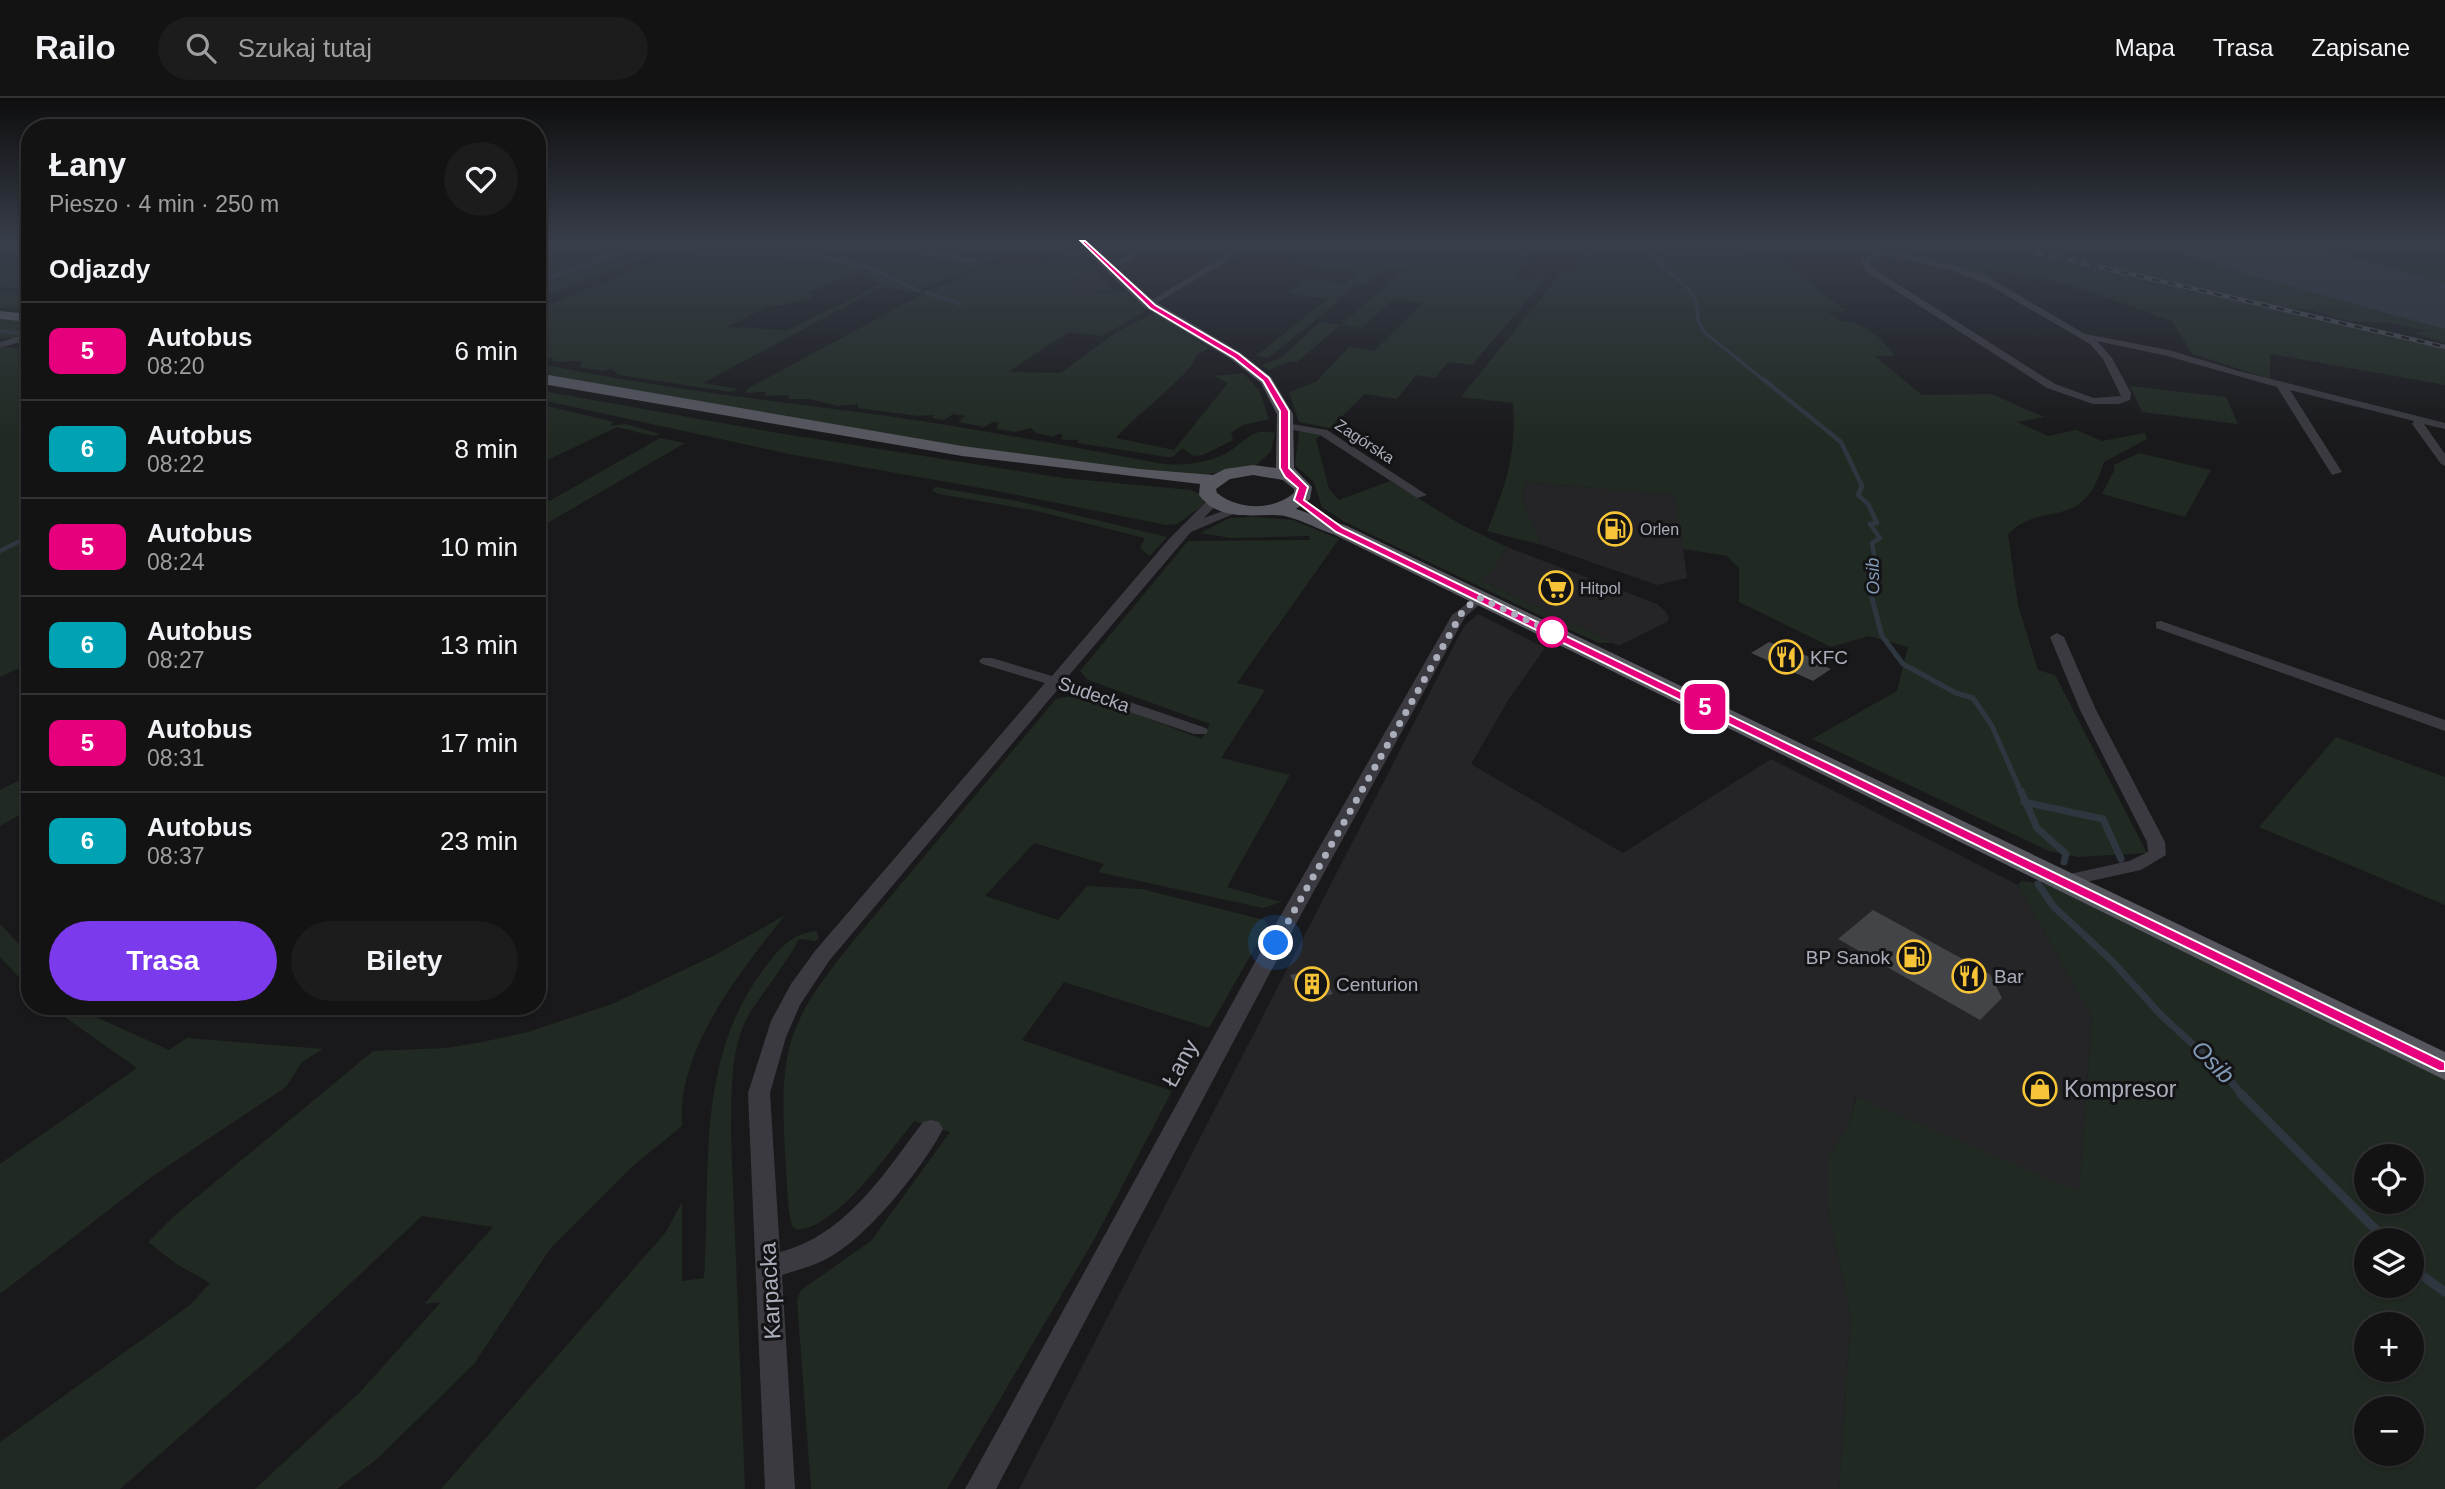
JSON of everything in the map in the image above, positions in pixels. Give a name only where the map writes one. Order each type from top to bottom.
[{"type":"main road","points":[[1156,308],[1259,373],[1281,401],[1288,475]]},
{"type":"main road","points":[[0,313],[21,312]]},
{"type":"main road","points":[[0,313],[21,316]]},
{"type":"main road","points":[[546,380],[962,451],[1139,474],[1211,490],[1238,509],[1277,509],[1340,530],[2445,1067]]},
{"type":"main road","points":[[546,388],[834,439],[1065,474],[1211,490],[1230,472],[1253,470],[1288,475],[1303,487],[1303,495],[1299,500],[1277,509]]},
{"type":"main road","points":[[1253,470],[1268,461],[1285,434]]},
{"type":"main road","points":[[1299,500],[1340,530]]},
{"type":"street","points":[[1928,308],[2037,379],[2071,395],[2107,402],[2126,398],[2126,393],[2102,350],[2083,335],[2033,308]]},
{"type":"street","points":[[2083,335],[2169,353],[2283,386],[2445,426]]},
{"type":"street","points":[[0,345],[21,339]]},
{"type":"street","points":[[2283,386],[2336,472]]},
{"type":"street","points":[[2420,419],[2418,424],[2445,461]]},
{"type":"street","name":"Zagórska","points":[[1285,434],[1323,432],[1421,495]]},
{"type":"street","name":"Karpacka","points":[[780,1489],[759,1093],[773,1037],[798,988],[869,899],[1185,531],[1211,490]]},
{"type":"street","points":[[1185,531],[1238,509]]},
{"type":"street","name":"Łany","points":[[980,1489],[1288,920],[1459,615],[1480,598]]},
{"type":"street","points":[[2161,625],[2445,726]]},
{"type":"street","points":[[2057,637],[2088,710],[2156,842],[2157,855],[2142,866],[2076,876],[2063,881]]},
{"type":"street","name":"Sudecka","points":[[986,661],[1056,681],[1200,731]]},
{"type":"street","points":[[768,1267],[823,1249],[847,1231],[895,1177],[931,1129]]},
{"type":"shaded area","points":[[546,308],[766,308],[726,327],[787,330],[833,308],[843,308],[703,383],[739,389],[731,392],[619,375],[611,369],[602,371],[578,367],[583,362],[580,361],[556,362],[552,361],[553,358],[546,358]]},
{"type":"shaded area","points":[[897,308],[1145,308],[1147,310],[1103,336],[1069,332],[1008,372],[1061,373],[1115,333],[1155,313],[1210,348],[1197,355],[1185,373],[1116,438],[1174,450],[1228,383],[1214,376],[1243,373],[1259,390],[1269,419],[1243,425],[1231,433],[1233,440],[1203,455],[1193,456],[1182,448],[1173,457],[1166,457],[1078,443],[1078,440],[1060,439],[1063,436],[1059,433],[1054,437],[1036,433],[1031,428],[1015,432],[996,429],[999,423],[993,422],[984,427],[958,422],[965,416],[953,414],[944,420],[932,418],[934,415],[918,416],[858,408],[858,404],[838,406],[809,399],[788,399],[789,395],[764,396],[766,392],[746,393],[747,389]]},
{"type":"shaded area","points":[[1316,308],[1331,308],[1268,358],[1256,356]]},
{"type":"shaded area","points":[[1361,308],[1385,308],[1361,328],[1340,325],[1297,362],[1288,362],[1268,370],[1262,365],[1281,358],[1320,322],[1341,325]]},
{"type":"shaded area","points":[[1418,308],[1521,308],[1472,365],[1448,362],[1435,378],[1416,375],[1397,399],[1365,394],[1330,428],[1299,422],[1289,392],[1316,382],[1349,347],[1374,351]]},
{"type":"shaded area","points":[[1533,308],[1842,308],[1846,311],[1829,312],[1839,321],[1856,324],[1871,331],[1895,356],[1875,356],[1922,395],[1991,394],[2044,417],[2017,422],[2048,436],[2076,430],[2102,441],[2145,433],[2147,439],[2104,462],[2095,485],[2085,499],[2061,512],[2035,518],[2008,534],[2018,605],[2038,670],[2055,675],[2147,853],[2078,857],[2049,851],[1812,739],[1897,691],[1908,647],[1869,636],[1831,647],[1739,602],[1739,568],[1727,556],[1683,549],[1675,495],[1525,482],[1522,502],[1542,545],[1487,531],[1509,469],[1513,439],[1513,403],[1461,397]]},
{"type":"shaded area","points":[[2135,308],[2269,308],[2445,349],[2445,385],[2270,354],[2270,379],[2192,354],[2172,321]]},
{"type":"shaded area","points":[[2289,308],[2373,308],[2445,329],[2445,343],[2415,333],[2429,331],[2390,323],[2349,321],[2312,310]]},
{"type":"shaded area","points":[[2369,308],[2445,308],[2445,329]]},
{"type":"shaded area","points":[[0,318],[21,319],[21,336],[0,338]]},
{"type":"shaded area","points":[[0,348],[21,349],[21,667],[0,677]]},
{"type":"shaded area","points":[[546,365],[668,387],[955,426],[1166,464],[1210,460],[1232,450],[1254,434],[1267,431],[1275,433],[1271,452],[1256,465],[1195,477],[970,448],[546,377]]},
{"type":"shaded area","points":[[2130,386],[2226,397],[2238,424],[2142,412]]},
{"type":"shaded area","points":[[546,392],[772,432],[1063,478],[1191,490],[1199,494],[1205,504],[1177,524],[1166,525],[992,490],[789,454],[546,401]]},
{"type":"shaded area","points":[[546,406],[614,422],[610,426],[626,424],[660,434],[654,436],[617,427],[546,461]]},
{"type":"shaded area","points":[[1299,431],[1321,435],[1316,439],[1329,489],[1339,500],[1390,481],[1460,524],[1507,547],[1494,568],[1481,580],[1613,643],[1599,643],[1566,628],[1345,522],[1322,507],[1313,481],[1295,465]]},
{"type":"shaded area","points":[[660,438],[685,443],[546,524],[546,503]]},
{"type":"shaded area","points":[[2139,453],[2211,470],[2185,517],[2102,494],[2114,471],[2114,465]]},
{"type":"shaded area","points":[[1525,482],[1676,495],[1687,578],[1657,585],[1542,545],[1522,502]]},
{"type":"shaded area","points":[[935,487],[1017,501],[1167,537],[1150,556],[1140,548],[1145,538],[1032,510],[938,494],[932,490]]},
{"type":"shaded area","points":[[1230,518],[1293,520],[1339,539],[1237,683],[1265,690],[1221,758],[1290,775],[1227,887],[1281,902],[1263,908],[1098,872],[1104,864],[1034,843],[985,896],[1058,920],[1087,886],[1142,889],[1264,920],[1268,925],[1209,1028],[1064,982],[1022,1040],[1172,1091],[1095,1238],[947,1489],[811,1489],[797,1300],[801,1290],[871,1241],[950,1132],[914,1121],[846,1202],[814,1225],[798,1230],[792,1226],[787,1188],[784,1085],[792,1037],[802,1015],[832,968],[854,940],[1056,699],[1072,696],[1091,701],[1094,698],[1202,739],[1210,724],[1088,680],[1080,671],[1188,541],[1310,540],[1309,536],[1231,538],[1200,533]]},
{"type":"shaded area","points":[[1507,547],[1657,604],[1669,617],[1667,622],[1619,646],[1481,580],[1494,568]]},
{"type":"shaded area","points":[[1478,614],[1545,648],[1509,699],[1471,764],[1623,853],[1771,759],[2018,885],[2092,1017],[2079,1193],[1855,1097],[1850,1122],[1828,1158],[1828,1210],[1851,1317],[1839,1489],[1019,1489],[1464,626]]},
{"type":"shaded area","points":[[2336,737],[2445,777],[2445,905],[2259,827]]},
{"type":"shaded area","points":[[21,780],[21,814],[0,826],[0,790]]},
{"type":"shaded area","points":[[2021,881],[2047,884],[2445,1079],[2445,1489],[1839,1489],[1851,1317],[1828,1210],[1828,1158],[1850,1122],[1856,1097],[2079,1192],[2092,1017],[2018,885]]},
{"type":"shaded area","points":[[785,915],[731,986],[700,1041],[689,1069],[683,1097],[682,1126],[634,1165],[550,1249],[474,1364],[377,1459],[337,1489],[255,1489],[360,1392],[441,1302],[424,1304],[493,1227],[422,1216],[288,1342],[120,1489],[0,1489],[0,1442],[190,1305],[210,1283],[175,1263],[148,1242],[173,1217],[373,1051],[446,1048],[528,1032],[612,1004],[715,955]]},
{"type":"shaded area","points":[[0,924],[21,946],[21,979],[0,957]]},
{"type":"shaded area","points":[[816,931],[819,937],[816,941],[799,939],[751,1011],[744,1024],[735,1055],[731,1134],[745,1489],[441,1489],[666,1232],[682,1202],[682,1281],[704,1278],[711,1118],[716,1079],[726,1042],[741,1005],[774,956],[792,939]]},
{"type":"shaded area","points":[[62,1015],[98,1015],[96,1017],[169,1050],[187,1038],[323,1049],[302,1062],[286,1087],[150,1178],[0,1294],[0,1164],[137,1068]]},
{"type":"building","name":"KFC","points":[[1769,642],[1821,661],[1818,663],[1831,669],[1813,681],[1751,653]]},
{"type":"building","name":"BP Sanok","points":[[1873,910],[1990,974],[2002,998],[1980,1020],[1838,939]]},
{"type":"building","name":"Centurion","points":[[1319,968],[1333,994],[1304,1001],[1290,975]]},
{"type":"waterway","name":"Osib","points":[[1697,308],[1698,320],[1704,332],[1765,381]]},
{"type":"waterway","points":[[0,331],[21,333]]},
{"type":"waterway","name":"Osib","points":[[1763,379],[1841,442],[1862,486],[1858,495],[1868,504],[1877,523],[1870,524],[1880,538],[1872,543],[1875,559]]},
{"type":"waterway","points":[[0,551],[21,540]]},
{"type":"waterway","name":"Osib","points":[[1875,559],[1869,587],[1882,636],[1903,664],[1956,693],[1973,698],[1992,726],[2021,792]]},
{"type":"waterway","name":"Osib","points":[[2021,791],[2026,802]]},
{"type":"waterway","points":[[2026,802],[2103,819],[2121,859]]},
{"type":"waterway","name":"Osib","points":[[2026,802],[2037,828],[2066,854],[2064,862]]},
{"type":"waterway","name":"Osib","points":[[2038,884],[2053,906],[2112,961],[2161,1015],[2225,1074],[2242,1095]]},
{"type":"waterway","name":"Osib","points":[[2241,1094],[2374,1228]]},
{"type":"waterway","name":"Osib","points":[[2424,1277],[2445,1292]]},
{"type":"railway","points":[[2276,308],[2445,347]]},
{"type":"bus line","name":"5","points":[[1156,308],[1236,356],[1266,380],[1275,391],[1284,411],[1287,430],[1284,442],[1285,468],[1288,475],[1302,484],[1304,492],[1299,500],[1340,530],[2445,1067]]},
{"type":"place","name":"Orlen","points":[[1615,529]]},
{"type":"place","name":"Hitpol","points":[[1556,588]]},
{"type":"place","name":"KFC","points":[[1786,657]]},
{"type":"place","name":"BP Sanok","points":[[1914,957]]},
{"type":"place","name":"Bar","points":[[1969,976]]},
{"type":"place","name":"Centurion","points":[[1312,984]]},
{"type":"place","name":"Kompresor","points":[[2040,1089]]},
{"type":"route","points":[[1276,943],[1464,609],[1480,598],[1552,632]]}]
